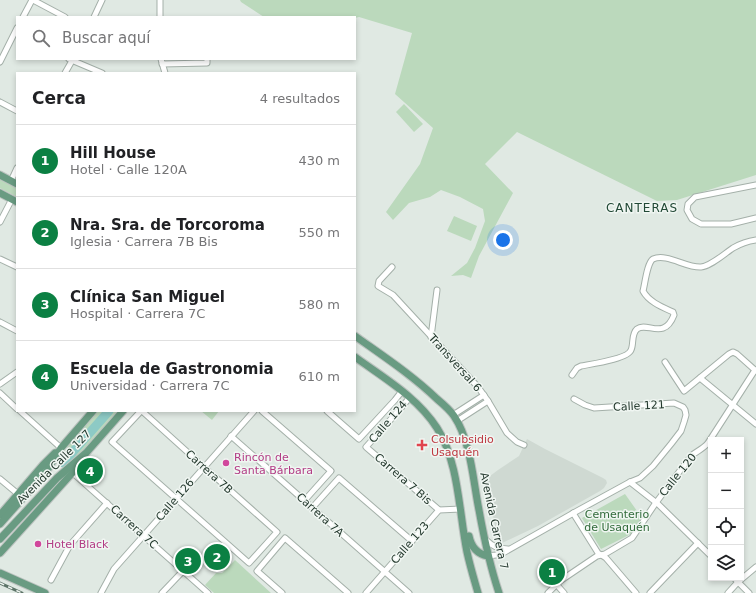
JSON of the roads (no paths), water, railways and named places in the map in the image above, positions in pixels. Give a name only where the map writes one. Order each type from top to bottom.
[{"type":"main road","points":[[0,175],[14,182]]},
{"type":"main road","points":[[0,193],[14,201]]},
{"type":"main road","name":"Avenida Carrera 7","points":[[356,337],[422,384],[455,418],[464,436],[488,556],[499,593]]},
{"type":"main road","points":[[356,358],[402,390],[422,409],[438,429],[450,456],[461,509],[467,552],[478,593]]},
{"type":"main road","name":"Avenida Calle 127","points":[[0,524],[46,472],[61,448],[92,412]]},
{"type":"main road","name":"Avenida Calle 127","points":[[0,539],[57,478],[86,453],[122,412]]},
{"type":"main road","points":[[0,515],[43,465],[61,448]]},
{"type":"main road","points":[[0,553],[72,473],[86,453]]},
{"type":"main road","points":[[458,493],[470,543],[476,550],[488,556]]},
{"type":"main road","points":[[0,573],[45,593]]},
{"type":"street","points":[[24,16],[32,0],[62,16]]},
{"type":"street","points":[[94,16],[102,0]]},
{"type":"street","points":[[160,0],[160,16]]},
{"type":"street","points":[[0,62],[16,31]]},
{"type":"street","points":[[66,72],[72,60]]},
{"type":"street","points":[[74,60],[100,72]]},
{"type":"street","points":[[165,72],[162,62],[207,61]]},
{"type":"street","points":[[0,102],[16,110]]},
{"type":"street","points":[[756,185],[695,197],[688,204],[687,210],[692,219],[701,224],[731,224],[756,218]]},
{"type":"street","points":[[0,222],[14,201]]},
{"type":"street","points":[[572,375],[577,368],[581,366],[621,358],[628,354],[631,350],[637,329],[641,327],[656,329],[668,326],[671,323],[674,315],[673,312],[650,300],[643,291],[649,264],[652,260],[665,258],[687,266],[702,267],[734,247],[756,240]]},
{"type":"street","points":[[0,259],[16,267]]},
{"type":"street","name":"Transversal 6","points":[[392,267],[379,280],[378,286],[393,296],[470,378],[484,395],[507,433],[517,442],[524,445]]},
{"type":"street","points":[[431,337],[437,290]]},
{"type":"street","points":[[0,322],[16,330]]},
{"type":"street","points":[[665,362],[684,391],[732,352],[737,354],[755,371]]},
{"type":"street","name":"Calle 120","points":[[548,593],[556,584],[597,556],[602,555],[632,538],[656,502],[691,456],[703,449],[708,443],[755,371]]},
{"type":"street","points":[[0,384],[16,373]]},
{"type":"street","points":[[700,378],[756,424]]},
{"type":"street","name":"Calle 124","points":[[328,412],[358,439],[395,400],[402,390]]},
{"type":"street","points":[[0,394],[16,408]]},
{"type":"street","points":[[455,418],[484,395]]},
{"type":"street","name":"Calle 124","points":[[366,447],[410,397]]},
{"type":"street","name":"Calle 121","points":[[488,556],[496,555],[509,549],[630,482],[640,478],[653,466],[671,444],[681,431],[685,420],[685,410],[683,407],[674,403],[594,408],[574,399]]},
{"type":"street","points":[[455,418],[488,401]]},
{"type":"street","points":[[21,412],[61,448]]},
{"type":"street","points":[[141,412],[112,442],[176,498]]},
{"type":"street","name":"Carrera 7B","points":[[143,412],[277,532],[249,563],[176,498]]},
{"type":"street","name":"Calle 126","points":[[101,593],[114,569],[253,412]]},
{"type":"street","points":[[263,412],[331,471],[304,501]]},
{"type":"street","name":"Carrera 7A","points":[[231,436],[409,593]]},
{"type":"street","name":"Carrera 7 Bis","points":[[366,447],[439,510]]},
{"type":"street","points":[[57,478],[66,473],[72,473]]},
{"type":"street","name":"Carrera 7C","points":[[72,473],[208,593]]},
{"type":"street","points":[[312,508],[339,478],[412,541]]},
{"type":"street","points":[[0,479],[18,494]]},
{"type":"street","points":[[630,482],[656,502],[708,553]]},
{"type":"street","points":[[50,580],[70,545],[107,503]]},
{"type":"street","points":[[439,510],[461,509]]},
{"type":"street","name":"Calle 123","points":[[366,593],[439,510]]},
{"type":"street","points":[[573,513],[598,553],[606,558],[636,593]]},
{"type":"street","points":[[282,593],[257,571],[286,538],[348,593]]},
{"type":"street","points":[[485,539],[498,548],[509,549]]},
{"type":"street","points":[[650,593],[698,543]]},
{"type":"street","points":[[744,574],[756,566]]},
{"type":"street","points":[[162,593],[183,570]]},
{"type":"street","points":[[728,593],[735,581]]},
{"type":"street","points":[[737,581],[749,593]]},
{"type":"street","points":[[556,584],[564,593]]},
{"type":"waterway","points":[[63,463],[108,412]]},
{"type":"railway","points":[[0,583],[22,593]]},
{"type":"place","name":"Colsubsidio Usaquén","points":[[422,445]]},
{"type":"place","name":"Rincón de Santa Bárbara","points":[[226,463]]},
{"type":"place","name":"Escuela de Gastronomia","points":[[90,471]]},
{"type":"place","name":"Hotel Black","points":[[38,544]]},
{"type":"place","name":"Nra. Sra. de Torcoroma","points":[[217,557]]},
{"type":"place","name":"Clínica San Miguel","points":[[188,561]]},
{"type":"place","name":"Hill House","points":[[552,572]]},
{"type":"district","name":"CANTERAS","points":[[642,208]]},
{"type":"park label","name":"Cementerio de Usaquén","points":[[617,520]]}]
